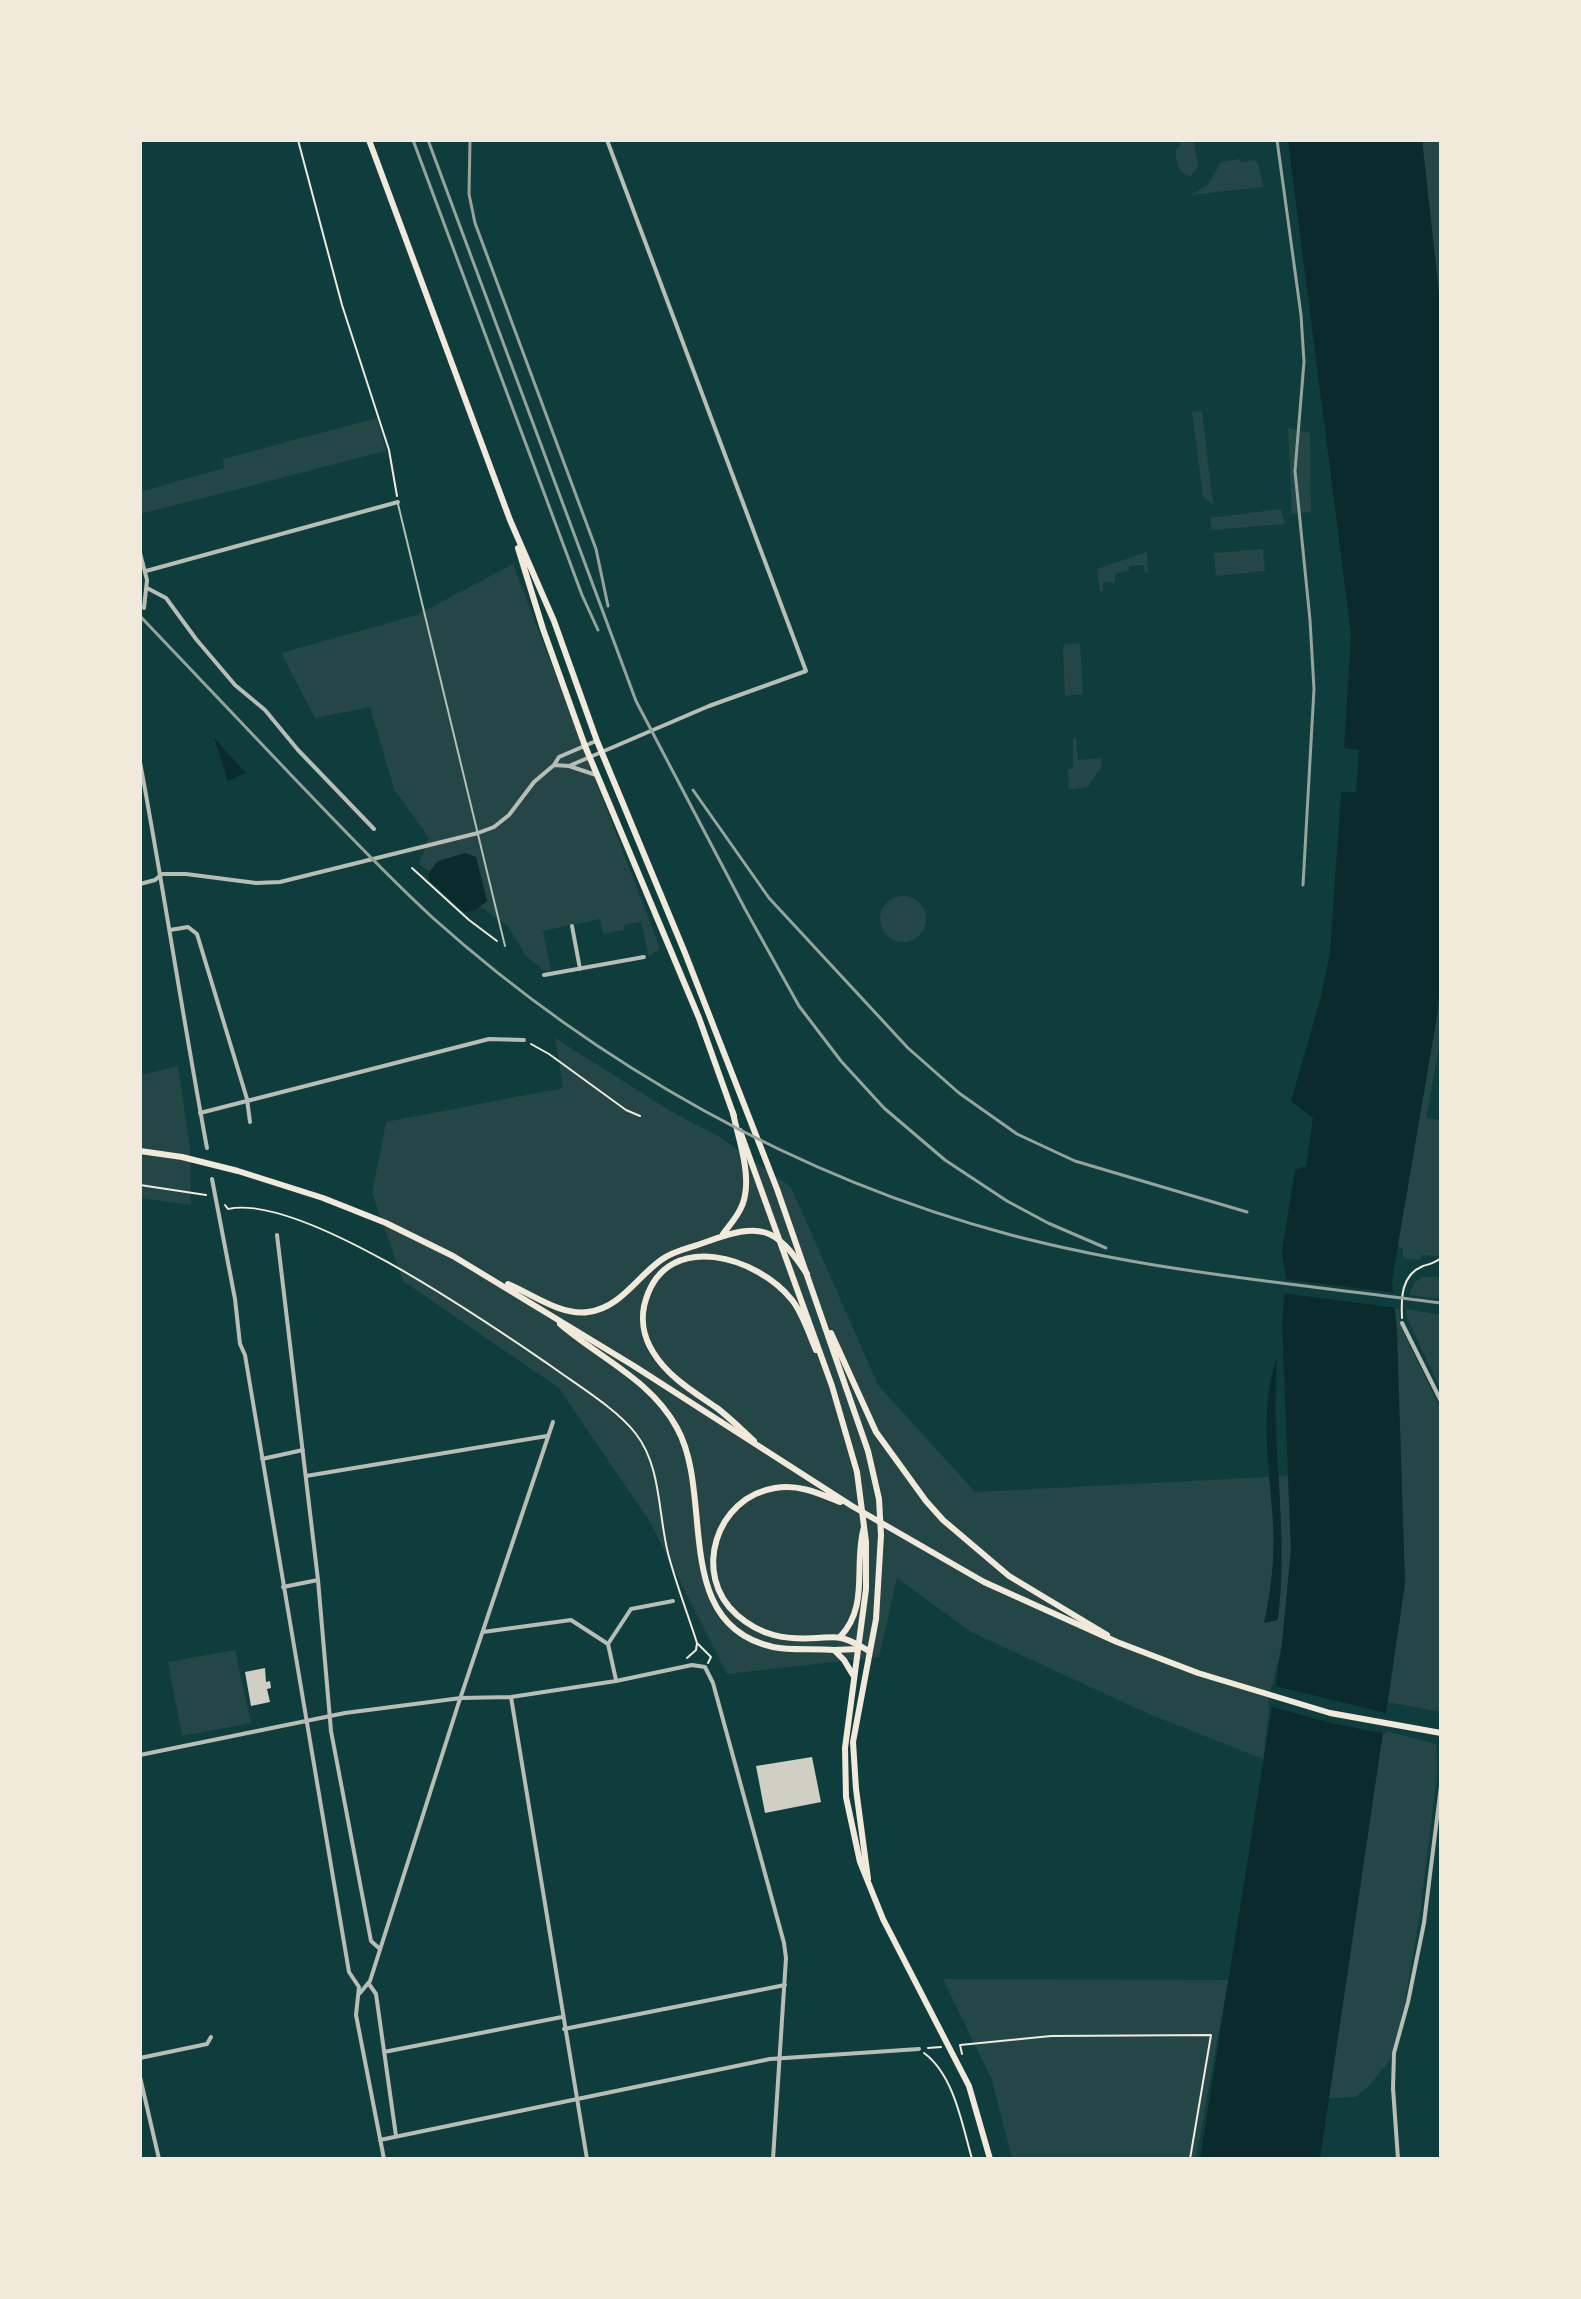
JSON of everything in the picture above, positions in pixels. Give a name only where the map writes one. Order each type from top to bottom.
[{"type":"main road","points":[[369,140],[510,520],[554,621],[597,741],[685,953],[807,1274],[868,1451],[879,1499],[876,1619],[853,1675],[845,1748],[846,1797],[860,1862],[883,1919],[969,2086],[990,2159]]},
{"type":"main road","points":[[510,520],[543,629],[585,746],[699,1018],[832,1386],[854,1460],[864,1527],[866,1589],[853,1742],[868,1879]]},
{"type":"main road","points":[[722,1235],[739,1212],[746,1194],[733,1113]]},
{"type":"main road","points":[[140,1151],[182,1157],[238,1171],[323,1198],[386,1223],[563,1310],[583,1313],[614,1303],[670,1253],[722,1235],[752,1230],[780,1238],[807,1274]]},
{"type":"main road","points":[[756,1442],[721,1411],[683,1384],[651,1349],[644,1329],[645,1302],[655,1279],[667,1268],[685,1259],[711,1256],[753,1268],[772,1281],[793,1302],[832,1386]]},
{"type":"main road","points":[[492,1277],[756,1442],[855,1508],[984,1582],[1117,1642],[1198,1673],[1330,1713],[1441,1733]]},
{"type":"main road","points":[[819,1308],[876,1432],[926,1501],[943,1520],[1009,1576],[1117,1642]]},
{"type":"main road","points":[[550,1315],[583,1344],[632,1375],[652,1392],[677,1427],[693,1470],[698,1539],[706,1585],[713,1603],[723,1616],[753,1640],[774,1647],[834,1650],[863,1647]]},
{"type":"main road","points":[[855,1508],[804,1488],[774,1488],[752,1495],[736,1505],[728,1515],[712,1558],[712,1572],[721,1598],[754,1628],[773,1637],[795,1640],[840,1637],[863,1647]]},
{"type":"main road","points":[[840,1637],[857,1614],[864,1527]]},
{"type":"main road","points":[[834,1650],[853,1675]]},
{"type":"street","points":[[569,766],[721,702],[806,671],[607,140]]},
{"type":"street","points":[[146,571],[398,502]]},
{"type":"street","points":[[140,553],[146,571],[144,608]]},
{"type":"street","points":[[147,588],[166,598],[235,685],[265,710],[298,750],[374,829]]},
{"type":"street","points":[[140,884],[155,880],[162,874],[256,883],[280,882],[478,833],[494,827],[509,815],[534,782],[559,757],[597,741]]},
{"type":"street","points":[[140,762],[162,874],[207,1148]]},
{"type":"street","points":[[554,765],[569,766],[598,776]]},
{"type":"street","points":[[572,926],[580,969]]},
{"type":"street","points":[[169,930],[188,927],[197,934],[247,1099],[250,1122]]},
{"type":"street","points":[[544,975],[644,957]]},
{"type":"street","points":[[200,1113],[489,1039],[524,1040]]},
{"type":"street","points":[[212,1179],[349,1972],[360,1993]]},
{"type":"street","points":[[277,1235],[318,1580],[331,1731],[371,1941],[380,1949]]},
{"type":"street","points":[[1402,1323],[1441,1401]]},
{"type":"street","points":[[384,2159],[356,2015],[360,1993],[369,1984],[553,1422]]},
{"type":"street","points":[[306,1476],[547,1436]]},
{"type":"street","points":[[262,1459],[303,1450]]},
{"type":"street","points":[[283,1587],[318,1580]]},
{"type":"street","points":[[608,1644],[631,1609],[673,1601]]},
{"type":"street","points":[[483,1632],[571,1620],[608,1644],[616,1681]]},
{"type":"street","points":[[140,1755],[330,1716],[461,1698],[511,1697],[684,1667],[704,1667],[713,1683],[784,1943],[785,1985],[773,2159]]},
{"type":"street","points":[[511,1697],[587,2159]]},
{"type":"street","points":[[1398,2159],[1394,2053],[1424,1923],[1441,1786]]},
{"type":"street","points":[[369,1984],[376,1994],[396,2136]]},
{"type":"street","points":[[564,2029],[785,1985]]},
{"type":"street","points":[[384,2052],[562,2017]]},
{"type":"street","points":[[140,2058],[207,2044],[211,2037]]},
{"type":"street","points":[[380,2140],[770,2059],[919,2049]]},
{"type":"street","points":[[140,2077],[159,2159]]},
{"type":"lane","points":[[398,502],[505,946]]},
{"type":"path","points":[[298,140],[342,305],[389,450],[398,502]]},
{"type":"path","points":[[412,868],[469,920],[505,946]]},
{"type":"path","points":[[524,1040],[549,1054],[626,1110],[640,1116]]},
{"type":"path","points":[[140,1185],[208,1194],[210,1202],[224,1204],[228,1209],[260,1209],[331,1235],[425,1283],[494,1327],[615,1414],[637,1435],[654,1473],[669,1556],[697,1643],[696,1650],[688,1655],[684,1667]]},
{"type":"path","points":[[1402,1323],[1401,1294],[1405,1283],[1411,1274],[1441,1258]]},
{"type":"path","points":[[697,1643],[711,1657],[704,1667]]},
{"type":"path","points":[[960,2045],[1051,2036],[1211,2035],[1190,2159]]},
{"type":"path","points":[[919,2049],[940,2046]]},
{"type":"path","points":[[919,2049],[935,2061],[948,2084],[972,2159]]},
{"type":"shaded area","points":[[1179,140],[1194,140],[1198,167],[1191,176],[1183,173],[1178,163],[1175,151],[1180,146]]},
{"type":"shaded area","points":[[1288,140],[1422,140],[1441,313],[1441,960],[1438,1010],[1392,1280],[1397,1331],[1405,1583],[1320,2159],[1200,2159],[1282,1644],[1291,1550],[1282,1321],[1286,1279],[1282,1251],[1295,1170],[1306,1166],[1313,1118],[1291,1101],[1330,953],[1341,792],[1356,792],[1359,750],[1344,748],[1351,634]]},
{"type":"shaded area","points":[[1422,140],[1441,140],[1441,292],[1439,292]]},
{"type":"shaded area","points":[[1240,159],[1241,162],[1255,160],[1263,187],[1190,195],[1208,185],[1221,162]]},
{"type":"shaded area","points":[[1202,411],[1213,505],[1203,496],[1192,412]]},
{"type":"shaded area","points":[[377,418],[386,451],[140,514],[140,492],[224,468],[223,459]]},
{"type":"shaded area","points":[[1288,428],[1310,433],[1311,512],[1292,514]]},
{"type":"shaded area","points":[[1281,509],[1285,524],[1212,530],[1210,518]]},
{"type":"shaded area","points":[[1263,549],[1265,571],[1216,576],[1214,553]]},
{"type":"shaded area","points":[[1147,552],[1148,573],[1145,573],[1144,565],[1129,566],[1129,570],[1115,574],[1115,582],[1103,583],[1103,591],[1100,591],[1097,569]]},
{"type":"shaded area","points":[[513,564],[660,948],[649,957],[641,922],[624,925],[625,930],[603,934],[600,919],[543,931],[551,971],[545,971],[526,956],[508,926],[419,864],[429,838],[394,789],[370,707],[315,718],[281,653],[417,615]]},
{"type":"shaded area","points":[[1078,643],[1083,694],[1065,696],[1063,647]]},
{"type":"shaded area","points":[[214,738],[246,773],[228,781]]},
{"type":"shaded area","points":[[1073,738],[1076,738],[1078,760],[1102,758],[1101,767],[1088,787],[1069,790],[1068,769],[1073,769]]},
{"type":"shaded area","points":[[465,853],[476,857],[487,901],[476,910],[464,912],[429,880],[429,872],[438,861]]},
{"type":"shaded area","points":[[903,896],[919,903],[926,919],[919,935],[903,942],[887,935],[880,919],[887,903]]},
{"type":"shaded area","points":[[1441,960],[1441,1038],[1426,1118],[1441,1120],[1441,1254],[1422,1255],[1420,1260],[1403,1258],[1403,1249],[1397,1246],[1438,1010]]},
{"type":"shaded area","points":[[555,1038],[672,1112],[720,1137],[791,1187],[878,1385],[975,1492],[1288,1476],[1291,1550],[1282,1644],[1272,1686],[1263,1759],[1149,1714],[971,1632],[897,1578],[879,1657],[727,1674],[650,1522],[559,1388],[403,1281],[372,1193],[386,1122],[563,1088]]},
{"type":"shaded area","points":[[178,1066],[190,1148],[191,1205],[140,1198],[140,1075]]},
{"type":"shaded area","points":[[1423,1277],[1441,1277],[1441,1299],[1409,1295],[1415,1282]]},
{"type":"shaded area","points":[[1395,1309],[1399,1309],[1402,1329],[1441,1410],[1441,1712],[1388,1702],[1405,1583]]},
{"type":"shaded area","points":[[1406,1309],[1441,1315],[1441,1390],[1407,1318]]},
{"type":"shaded area","points":[[1277,1357],[1281,1573],[1278,1620],[1264,1623],[1273,1549],[1268,1398]]},
{"type":"shaded area","points":[[235,1650],[251,1723],[182,1736],[168,1662]]},
{"type":"shaded area","points":[[1383,1730],[1436,1744],[1437,1774],[1420,1914],[1405,2002],[1390,2060],[1367,2088],[1355,2097],[1329,2098]]},
{"type":"shaded area","points":[[943,1979],[1228,1980],[1196,2159],[1012,2159],[992,2080]]},
{"type":"pier","points":[[1282,1279],[1397,1293],[1399,1308],[1280,1293]]},
{"type":"pier","points":[[1271,1685],[1390,1714],[1386,1734],[1268,1706]]},
{"type":"building","points":[[265,1668],[266,1682],[270,1681],[271,1688],[267,1689],[270,1702],[251,1706],[245,1672]]},
{"type":"building","points":[[812,1757],[821,1802],[765,1813],[756,1766]]},
{"type":"railway","points":[[413,140],[582,595],[598,630]]},
{"type":"railway","points":[[428,140],[636,701],[799,1006],[841,1061],[884,1108],[945,1160],[1007,1201],[1106,1248]]},
{"type":"railway","points":[[470,140],[469,194],[475,223],[596,549],[608,606]]},
{"type":"railway","points":[[1277,140],[1301,315],[1304,362],[1295,471],[1314,689],[1303,885]]},
{"type":"railway","points":[[140,616],[345,831],[433,918],[562,1022],[703,1110],[853,1182],[931,1211],[1011,1235],[1171,1268],[1441,1303]]},
{"type":"railway","points":[[693,790],[769,898],[908,1048],[959,1093],[1017,1134],[1075,1161],[1247,1212]]}]
